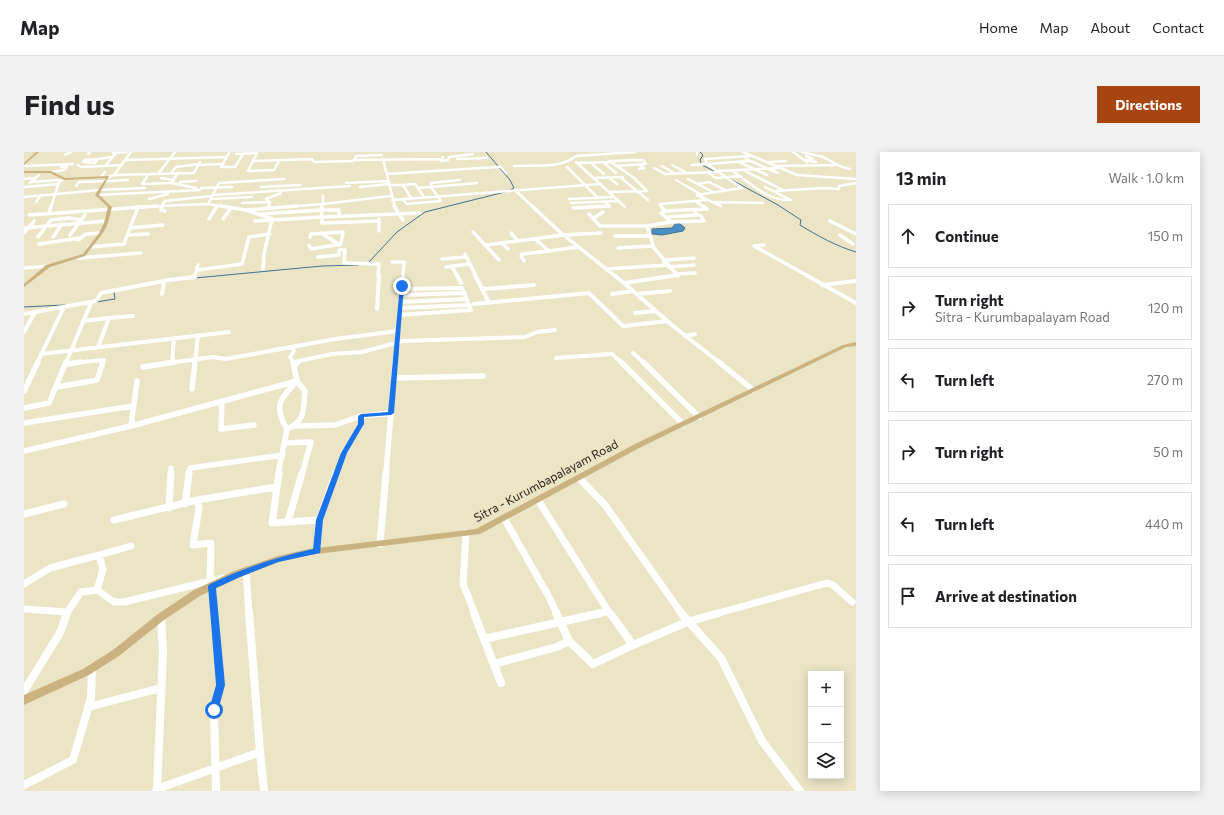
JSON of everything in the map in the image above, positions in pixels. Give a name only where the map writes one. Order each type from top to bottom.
[{"type":"main road","points":[[24,165],[38,152]]},
{"type":"main road","points":[[24,286],[48,266],[78,258],[84,254],[100,233],[110,208],[97,195],[107,179],[100,176],[62,179],[51,172],[26,172]]},
{"type":"main road","name":"Sitra - Kurumbapalayam Road","points":[[24,700],[92,668],[116,653],[160,618],[211,583],[232,577],[278,559],[317,551],[477,532],[699,416],[845,346],[856,344]]},
{"type":"street","points":[[65,155],[71,152]]},
{"type":"street","points":[[111,153],[128,152]]},
{"type":"street","points":[[107,179],[114,175],[132,152]]},
{"type":"street","points":[[158,174],[174,152]]},
{"type":"street","points":[[354,160],[356,152]]},
{"type":"street","points":[[575,161],[576,156],[634,152],[637,154],[635,157],[639,158]]},
{"type":"street","points":[[743,152],[798,175],[816,178],[856,179]]},
{"type":"street","points":[[793,152],[809,163]]},
{"type":"street","points":[[105,166],[116,153]]},
{"type":"street","points":[[114,175],[194,172],[206,153]]},
{"type":"street","points":[[215,157],[218,153]]},
{"type":"street","points":[[229,153],[221,167],[235,167],[243,154]]},
{"type":"street","points":[[236,154],[257,153],[248,171],[274,170],[279,161]]},
{"type":"street","points":[[356,156],[381,153],[385,163],[395,209],[402,218],[416,217]]},
{"type":"street","points":[[776,166],[809,163],[838,167],[851,170],[843,169],[838,167],[825,158],[804,153],[796,155]]},
{"type":"street","points":[[804,153],[813,158]]},
{"type":"street","points":[[156,159],[159,154]]},
{"type":"street","points":[[253,161],[312,159],[316,162],[354,160],[385,163],[444,161],[449,157],[473,154]]},
{"type":"street","points":[[721,154],[728,158]]},
{"type":"street","points":[[734,154],[778,174]]},
{"type":"street","points":[[146,155],[141,162],[152,162]]},
{"type":"street","points":[[602,155],[615,166],[637,179],[647,191],[610,192]]},
{"type":"street","points":[[743,187],[716,172],[707,164],[705,159],[751,156]]},
{"type":"street","points":[[81,157],[112,157]]},
{"type":"street","points":[[100,157],[95,163],[83,162],[85,160],[100,157]]},
{"type":"street","points":[[126,160],[227,157]]},
{"type":"street","points":[[385,163],[442,159],[443,157]]},
{"type":"street","points":[[190,158],[199,163],[237,163]]},
{"type":"street","points":[[448,159],[487,158]]},
{"type":"street","points":[[514,166],[605,158]]},
{"type":"street","points":[[819,162],[811,162],[806,160],[813,158],[825,158]]},
{"type":"street","points":[[172,173],[199,163],[225,160]]},
{"type":"street","points":[[575,161],[591,163],[643,160],[646,164],[615,166]]},
{"type":"street","points":[[261,171],[266,161]]},
{"type":"street","points":[[575,161],[625,207]]},
{"type":"street","points":[[736,161],[767,175]]},
{"type":"street","points":[[692,165],[749,161]]},
{"type":"street","points":[[767,162],[786,161]]},
{"type":"street","points":[[564,162],[566,166],[598,198]]},
{"type":"street","points":[[603,162],[616,173]]},
{"type":"street","points":[[785,170],[807,168],[791,162]]},
{"type":"street","points":[[591,163],[604,174]]},
{"type":"street","points":[[726,163],[784,190]]},
{"type":"street","points":[[24,165],[37,166],[73,164]]},
{"type":"street","points":[[638,164],[644,168],[639,169]]},
{"type":"street","points":[[32,182],[49,165]]},
{"type":"street","points":[[78,165],[81,167],[122,165]]},
{"type":"street","points":[[672,165],[687,173]]},
{"type":"street","points":[[26,172],[37,166]]},
{"type":"street","points":[[566,166],[581,166]]},
{"type":"street","points":[[662,166],[676,174]]},
{"type":"street","points":[[712,168],[733,166]]},
{"type":"street","points":[[45,168],[67,167],[64,170],[51,172]]},
{"type":"street","points":[[225,172],[228,167]]},
{"type":"street","points":[[387,174],[451,168],[498,167],[506,173]]},
{"type":"street","points":[[654,168],[665,174],[676,174],[780,168]]},
{"type":"street","points":[[457,169],[460,174]]},
{"type":"street","points":[[703,169],[716,178],[740,176]]},
{"type":"street","points":[[730,170],[740,176],[752,187],[777,200],[791,200],[765,187]]},
{"type":"street","points":[[682,171],[692,173]]},
{"type":"street","points":[[100,176],[105,172]]},
{"type":"street","points":[[165,211],[161,210],[164,206],[172,183],[178,173]]},
{"type":"street","points":[[590,174],[623,173]]},
{"type":"street","points":[[692,173],[687,178],[713,192]]},
{"type":"street","points":[[697,173],[701,176]]},
{"type":"street","points":[[148,174],[142,184],[196,181]]},
{"type":"street","points":[[156,184],[165,174]]},
{"type":"street","points":[[594,178],[629,176]]},
{"type":"street","points":[[608,177],[617,184]]},
{"type":"street","points":[[620,177],[648,200]]},
{"type":"street","points":[[24,179],[35,178]]},
{"type":"street","points":[[161,178],[172,183],[178,183],[179,185],[196,188]]},
{"type":"street","points":[[275,186],[279,178]]},
{"type":"street","points":[[208,204],[219,183],[279,178],[284,179]]},
{"type":"street","points":[[24,185],[32,182],[62,179]]},
{"type":"street","points":[[49,213],[54,194],[62,179]]},
{"type":"street","points":[[76,186],[79,182],[107,179],[128,180]]},
{"type":"street","points":[[260,192],[263,180]]},
{"type":"street","points":[[405,204],[441,201],[431,187],[431,182],[460,180]]},
{"type":"street","points":[[676,180],[700,194],[713,192],[726,187],[733,182]]},
{"type":"street","points":[[245,193],[248,181]]},
{"type":"street","points":[[452,181],[462,194]]},
{"type":"street","points":[[230,194],[234,182]]},
{"type":"street","points":[[698,184],[709,182],[720,188],[782,185]]},
{"type":"street","points":[[418,188],[477,183]]},
{"type":"street","points":[[773,191],[839,189],[839,186],[856,183]]},
{"type":"street","points":[[344,184],[416,184],[424,197]]},
{"type":"street","points":[[360,187],[389,184]]},
{"type":"street","points":[[472,184],[480,192]]},
{"type":"street","points":[[244,210],[349,202],[364,197],[402,199],[601,184]]},
{"type":"street","points":[[24,185],[58,186]]},
{"type":"street","points":[[193,205],[203,185]]},
{"type":"street","points":[[261,187],[301,185]]},
{"type":"street","points":[[403,185],[411,198]]},
{"type":"street","points":[[34,191],[58,186]]},
{"type":"street","points":[[165,201],[195,199],[230,194],[350,186]]},
{"type":"street","points":[[144,207],[150,197],[200,189],[232,187]]},
{"type":"street","points":[[691,189],[703,187]]},
{"type":"street","points":[[79,189],[145,188]]},
{"type":"street","points":[[24,197],[100,189]]},
{"type":"street","points":[[811,189],[819,192]]},
{"type":"street","points":[[512,190],[563,235],[624,283],[685,336],[753,390]]},
{"type":"street","points":[[270,202],[266,199],[281,193],[278,191]]},
{"type":"street","points":[[97,195],[169,193]]},
{"type":"street","points":[[700,194],[697,195],[721,206]]},
{"type":"street","points":[[36,202],[41,195]]},
{"type":"street","points":[[212,197],[228,198],[253,196],[248,206],[251,208],[249,210]]},
{"type":"street","points":[[321,233],[321,210],[323,196]]},
{"type":"street","points":[[569,199],[614,196]]},
{"type":"street","points":[[242,203],[243,197]]},
{"type":"street","points":[[29,215],[110,208],[208,204],[227,202],[228,198]]},
{"type":"street","points":[[402,199],[408,208]]},
{"type":"street","points":[[665,211],[660,204],[706,200]]},
{"type":"street","points":[[284,207],[286,201]]},
{"type":"street","points":[[571,203],[619,201]]},
{"type":"street","points":[[666,217],[696,213],[707,209],[695,201]]},
{"type":"street","points":[[223,219],[232,208],[242,203],[270,202]]},
{"type":"street","points":[[268,208],[270,202]]},
{"type":"street","points":[[574,208],[610,206],[605,202]]},
{"type":"street","points":[[712,202],[763,203]]},
{"type":"street","points":[[419,203],[422,208]]},
{"type":"street","points":[[208,204],[244,210],[287,224]]},
{"type":"street","points":[[209,219],[217,206]]},
{"type":"street","points":[[89,247],[124,244],[138,207]]},
{"type":"street","points":[[395,209],[401,208]]},
{"type":"street","points":[[257,214],[339,210],[339,217]]},
{"type":"street","points":[[665,211],[696,213],[703,216]]},
{"type":"street","points":[[665,211],[661,213],[671,222]]},
{"type":"street","points":[[594,218],[596,214],[603,212]]},
{"type":"street","points":[[277,220],[420,213]]},
{"type":"street","points":[[696,213],[703,216]]},
{"type":"street","points":[[589,214],[600,226],[647,226],[671,222],[704,221],[703,216]]},
{"type":"street","points":[[70,235],[85,215]]},
{"type":"street","points":[[379,215],[379,231]]},
{"type":"street","points":[[38,237],[51,220],[69,218],[81,222]]},
{"type":"street","points":[[255,221],[272,219]]},
{"type":"street","points":[[263,269],[264,254],[270,234],[272,219]]},
{"type":"street","points":[[24,233],[34,221]]},
{"type":"street","points":[[24,228],[106,221]]},
{"type":"street","points":[[322,223],[379,221]]},
{"type":"street","points":[[830,221],[835,225],[856,234]]},
{"type":"street","points":[[53,237],[62,224]]},
{"type":"street","points":[[130,228],[164,226]]},
{"type":"street","points":[[379,226],[385,226]]},
{"type":"street","points":[[624,283],[679,276],[664,262],[652,246],[648,236],[647,226]]},
{"type":"street","points":[[633,236],[631,231],[639,228]]},
{"type":"street","points":[[310,237],[311,234],[343,232],[340,245]]},
{"type":"street","points":[[473,232],[499,260]]},
{"type":"street","points":[[70,242],[76,241],[86,234],[100,233]]},
{"type":"street","points":[[321,233],[340,245]]},
{"type":"street","points":[[511,233],[518,241]]},
{"type":"street","points":[[486,245],[563,235],[600,233]]},
{"type":"street","points":[[127,235],[148,234]]},
{"type":"street","points":[[24,314],[91,303],[96,301],[101,293],[195,277],[198,267],[242,264],[249,237],[270,234]]},
{"type":"street","points":[[840,235],[854,243]]},
{"type":"street","points":[[615,236],[648,236]]},
{"type":"street","points":[[39,244],[80,238]]},
{"type":"street","points":[[535,239],[549,251]]},
{"type":"street","points":[[502,243],[508,249]]},
{"type":"street","points":[[846,244],[854,243]]},
{"type":"street","points":[[309,245],[311,249],[340,245]]},
{"type":"street","points":[[764,245],[754,246],[856,303]]},
{"type":"street","points":[[618,248],[652,246]]},
{"type":"street","points":[[524,261],[521,256],[522,254],[578,247]]},
{"type":"street","points":[[318,257],[339,255],[339,250],[345,250],[344,263],[379,264],[377,309]]},
{"type":"street","points":[[78,258],[141,253]]},
{"type":"street","points":[[672,255],[674,260]]},
{"type":"street","points":[[442,259],[466,256],[490,303]]},
{"type":"street","points":[[664,262],[666,260],[694,258]]},
{"type":"street","points":[[380,544],[404,262],[392,262]]},
{"type":"street","points":[[446,267],[470,264]]},
{"type":"street","points":[[606,269],[694,265]]},
{"type":"street","points":[[24,268],[48,266]]},
{"type":"street","points":[[452,266],[461,283]]},
{"type":"street","points":[[676,274],[695,273]]},
{"type":"street","points":[[162,294],[166,281]]},
{"type":"street","points":[[822,285],[856,281]]},
{"type":"street","points":[[483,289],[534,285]]},
{"type":"street","points":[[612,294],[670,291]]},
{"type":"street","points":[[401,292],[465,293],[467,299],[472,305]]},
{"type":"street","points":[[400,308],[472,305],[589,293],[593,295],[623,326],[668,321]]},
{"type":"street","points":[[400,302],[467,299]]},
{"type":"street","points":[[24,408],[49,403],[67,364],[70,351],[91,303]]},
{"type":"street","points":[[400,315],[470,312],[472,305]]},
{"type":"street","points":[[24,391],[41,354],[67,306]]},
{"type":"street","points":[[635,313],[656,311]]},
{"type":"street","points":[[24,332],[35,312]]},
{"type":"street","points":[[83,321],[133,316]]},
{"type":"street","points":[[98,347],[109,318]]},
{"type":"street","points":[[295,365],[299,361],[332,354],[362,352],[398,344],[403,341],[525,337],[537,332],[555,330]]},
{"type":"street","points":[[142,367],[217,357],[226,359],[293,346],[398,331]]},
{"type":"street","points":[[41,354],[229,332]]},
{"type":"street","points":[[218,333],[219,339]]},
{"type":"street","points":[[685,336],[695,334]]},
{"type":"street","points":[[192,389],[198,335]]},
{"type":"street","points":[[172,363],[174,338]]},
{"type":"street","points":[[293,346],[294,351],[290,357],[295,365],[297,381]]},
{"type":"street","points":[[632,353],[699,416]]},
{"type":"street","points":[[556,358],[612,354],[683,424]]},
{"type":"street","points":[[57,387],[97,380],[104,360],[67,364]]},
{"type":"street","points":[[395,378],[483,376]]},
{"type":"street","points":[[131,426],[137,381]]},
{"type":"street","points":[[297,381],[280,399],[280,412],[283,424],[290,428],[335,425],[361,416],[391,413]]},
{"type":"street","points":[[24,451],[131,426],[297,381],[302,384],[305,392],[302,405],[302,417],[300,421],[290,428],[276,487],[272,523],[319,520]]},
{"type":"street","points":[[222,401],[221,429],[254,425]]},
{"type":"street","points":[[24,424],[133,406]]},
{"type":"street","points":[[317,551],[319,520],[344,453],[361,424],[361,416]]},
{"type":"street","points":[[286,443],[311,442],[288,521]]},
{"type":"street","points":[[184,504],[190,468],[283,455]]},
{"type":"street","points":[[169,508],[170,468]]},
{"type":"street","points":[[579,478],[605,505],[687,622],[721,658],[762,741],[800,791]]},
{"type":"street","points":[[114,520],[169,508],[197,500],[276,487]]},
{"type":"street","points":[[197,500],[199,508],[193,545],[211,544],[211,583],[220,685],[214,710],[216,791]]},
{"type":"street","points":[[538,500],[608,611],[633,645]]},
{"type":"street","points":[[24,514],[64,504]]},
{"type":"street","points":[[504,518],[527,556],[569,641],[593,664],[687,622],[827,583],[833,585],[852,602]]},
{"type":"street","points":[[466,533],[463,584],[501,683]]},
{"type":"street","points":[[24,584],[63,563],[131,546]]},
{"type":"street","points":[[97,590],[103,569],[99,555]]},
{"type":"street","points":[[246,571],[264,791]]},
{"type":"street","points":[[24,691],[60,633],[67,612],[81,592],[97,590],[114,602],[124,602],[211,583]]},
{"type":"street","points":[[24,610],[67,612]]},
{"type":"street","points":[[484,639],[560,621],[588,617],[608,611]]},
{"type":"street","points":[[160,618],[163,652],[160,688],[157,790],[260,752]]},
{"type":"street","points":[[494,664],[557,647],[569,641]]},
{"type":"street","points":[[24,784],[73,760],[91,698],[92,668]]},
{"type":"street","points":[[88,708],[160,688]]},
{"type":"water","points":[[676,223],[679,223],[685,228],[683,231],[662,235],[652,234],[652,229],[672,228]]},
{"type":"waterway","points":[[486,152],[510,180],[514,188],[510,190]]},
{"type":"waterway","points":[[700,152],[703,155],[700,160],[702,165],[714,171]]},
{"type":"waterway","points":[[730,179],[778,205],[801,220],[800,225],[834,244],[856,252]]},
{"type":"waterway","points":[[368,263],[397,232],[425,212],[505,192]]},
{"type":"waterway","points":[[195,278],[322,266],[358,265]]},
{"type":"waterway","points":[[96,302],[115,299],[114,292]]},
{"type":"waterway","points":[[24,307],[65,305]]},
{"type":"route","points":[[214,710],[220,685],[212,586],[237,574],[278,559],[317,551],[319,520],[344,453],[361,424],[361,416],[391,413],[398,344],[400,295],[402,286]]}]
